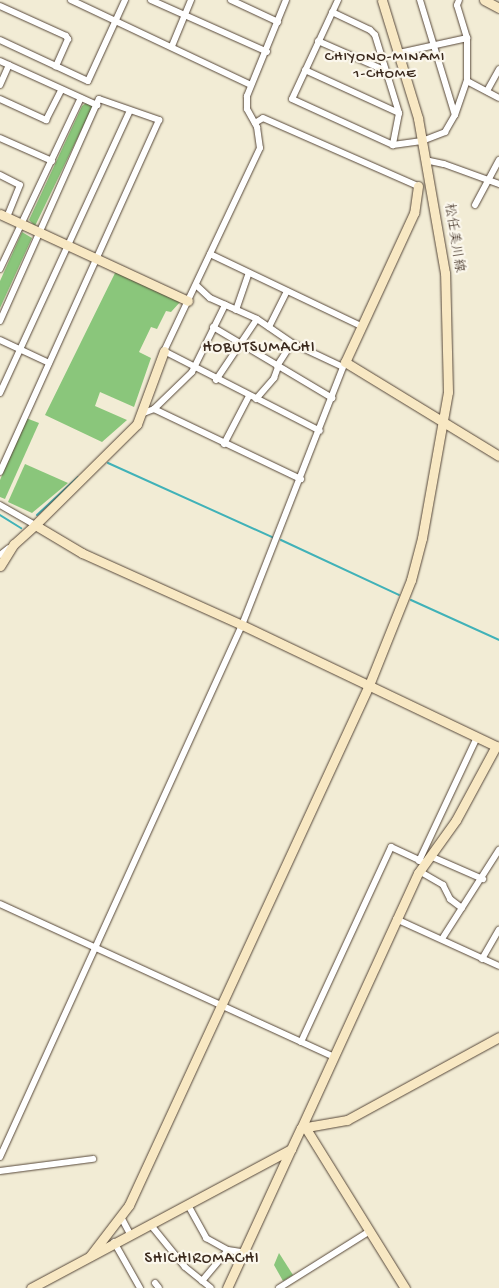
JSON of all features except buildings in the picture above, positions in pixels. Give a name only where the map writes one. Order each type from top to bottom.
[{"type":"street","points":[[71,0],[172,46],[251,85]]},
{"type":"street","points":[[0,40],[88,81],[125,0]]},
{"type":"street","points":[[151,0],[266,52]]},
{"type":"street","points":[[172,46],[191,0]]},
{"type":"street","points":[[231,0],[278,22]]},
{"type":"street","points":[[0,555],[35,525],[126,437],[141,414],[164,352],[260,148],[255,124],[247,109],[247,96],[286,0]]},
{"type":"street","points":[[338,0],[292,99],[393,145],[422,140],[445,132],[455,115],[467,81],[467,38],[457,5],[459,0]]},
{"type":"street","name":"松任美川線","points":[[90,1256],[121,1217],[369,685],[411,580],[432,495],[448,392],[445,273],[422,140],[399,53],[382,0]]},
{"type":"street","points":[[420,0],[455,115]]},
{"type":"street","points":[[484,0],[499,8]]},
{"type":"street","points":[[0,6],[66,36],[68,39],[56,66]]},
{"type":"street","points":[[332,12],[370,30],[386,71],[399,113],[393,145]]},
{"type":"street","points":[[399,53],[467,38]]},
{"type":"street","points":[[318,41],[386,71]]},
{"type":"street","points":[[0,61],[97,105]]},
{"type":"street","points":[[0,85],[9,65]]},
{"type":"street","points":[[487,91],[499,69]]},
{"type":"street","points":[[306,70],[399,113]]},
{"type":"street","points":[[467,81],[499,98]]},
{"type":"street","points":[[0,99],[46,120],[61,90]]},
{"type":"street","points":[[0,269],[3,253],[22,224],[81,98]]},
{"type":"street","points":[[0,321],[99,99],[160,120],[1,468]]},
{"type":"street","points":[[0,393],[130,110]]},
{"type":"street","points":[[0,1157],[242,625],[320,431],[344,364],[414,213],[418,186],[263,118],[255,124]]},
{"type":"street","points":[[0,138],[52,161]]},
{"type":"street","points":[[424,160],[444,164],[499,184]]},
{"type":"street","points":[[475,205],[499,160]]},
{"type":"street","points":[[0,175],[20,185],[3,215],[188,301]]},
{"type":"street","points":[[210,254],[361,326]]},
{"type":"street","points":[[236,310],[249,273]]},
{"type":"street","points":[[196,284],[210,298],[257,319],[292,343],[344,364],[499,456]]},
{"type":"street","points":[[269,326],[286,291]]},
{"type":"street","points":[[141,414],[154,409],[194,366],[225,305]]},
{"type":"street","points":[[216,380],[257,319]]},
{"type":"street","points":[[213,327],[332,398]]},
{"type":"street","points":[[0,340],[49,363]]},
{"type":"street","points":[[256,399],[274,378],[278,366],[292,343]]},
{"type":"street","points":[[164,352],[320,431]]},
{"type":"street","points":[[224,444],[249,396]]},
{"type":"street","points":[[154,409],[224,444],[301,479]]},
{"type":"street","points":[[0,505],[82,553],[242,625],[477,737],[498,744],[474,792],[423,863]]},
{"type":"street","points":[[0,566],[14,544]]},
{"type":"street","points":[[227,1288],[241,1252],[303,1127],[423,863],[477,737]]},
{"type":"street","points":[[301,1042],[391,847],[423,863],[483,879]]},
{"type":"street","points":[[442,939],[497,859],[499,850]]},
{"type":"street","points":[[423,863],[443,884],[450,899],[462,908]]},
{"type":"street","points":[[0,904],[334,1057]]},
{"type":"street","points":[[396,919],[499,966]]},
{"type":"street","points":[[482,958],[499,929]]},
{"type":"street","points":[[303,1127],[347,1120],[499,1037]]},
{"type":"street","points":[[303,1127],[405,1288]]},
{"type":"street","points":[[31,1288],[291,1148]]},
{"type":"street","points":[[0,1171],[93,1159]]},
{"type":"street","points":[[188,1205],[204,1236],[228,1250],[241,1252]]},
{"type":"street","points":[[121,1217],[130,1234]]},
{"type":"street","points":[[150,1224],[202,1281],[212,1288]]},
{"type":"street","points":[[279,1288],[370,1230]]},
{"type":"street","points":[[114,1242],[140,1288]]},
{"type":"street","points":[[202,1281],[228,1250]]},
{"type":"green space","points":[[86,103],[93,106],[35,226],[29,220],[82,106]]},
{"type":"green space","points":[[22,232],[32,238],[0,308],[0,281]]},
{"type":"green space","points":[[116,271],[181,301],[171,312],[166,311],[157,329],[151,327],[139,352],[151,358],[134,407],[100,392],[95,406],[127,420],[102,442],[45,415]]},
{"type":"green space","points":[[26,418],[39,423],[5,499],[0,497],[0,480]]},
{"type":"green space","points":[[25,464],[68,483],[32,513],[8,502]]},
{"type":"green space","points":[[279,1253],[293,1275],[283,1281],[274,1265]]},
{"type":"waterway","points":[[108,463],[274,538]]},
{"type":"waterway","points":[[37,515],[78,477]]},
{"type":"waterway","points":[[0,515],[21,528]]},
{"type":"waterway","points":[[281,540],[399,595]]},
{"type":"waterway","points":[[411,600],[499,640]]},
{"type":"district","name":"CHIYONO-MINAMI 1-CHOME","points":[[385,66]]},
{"type":"district","name":"HOBUTSUMACHI","points":[[259,349]]},
{"type":"district","name":"SHICHIROMACHI","points":[[202,1260]]}]
